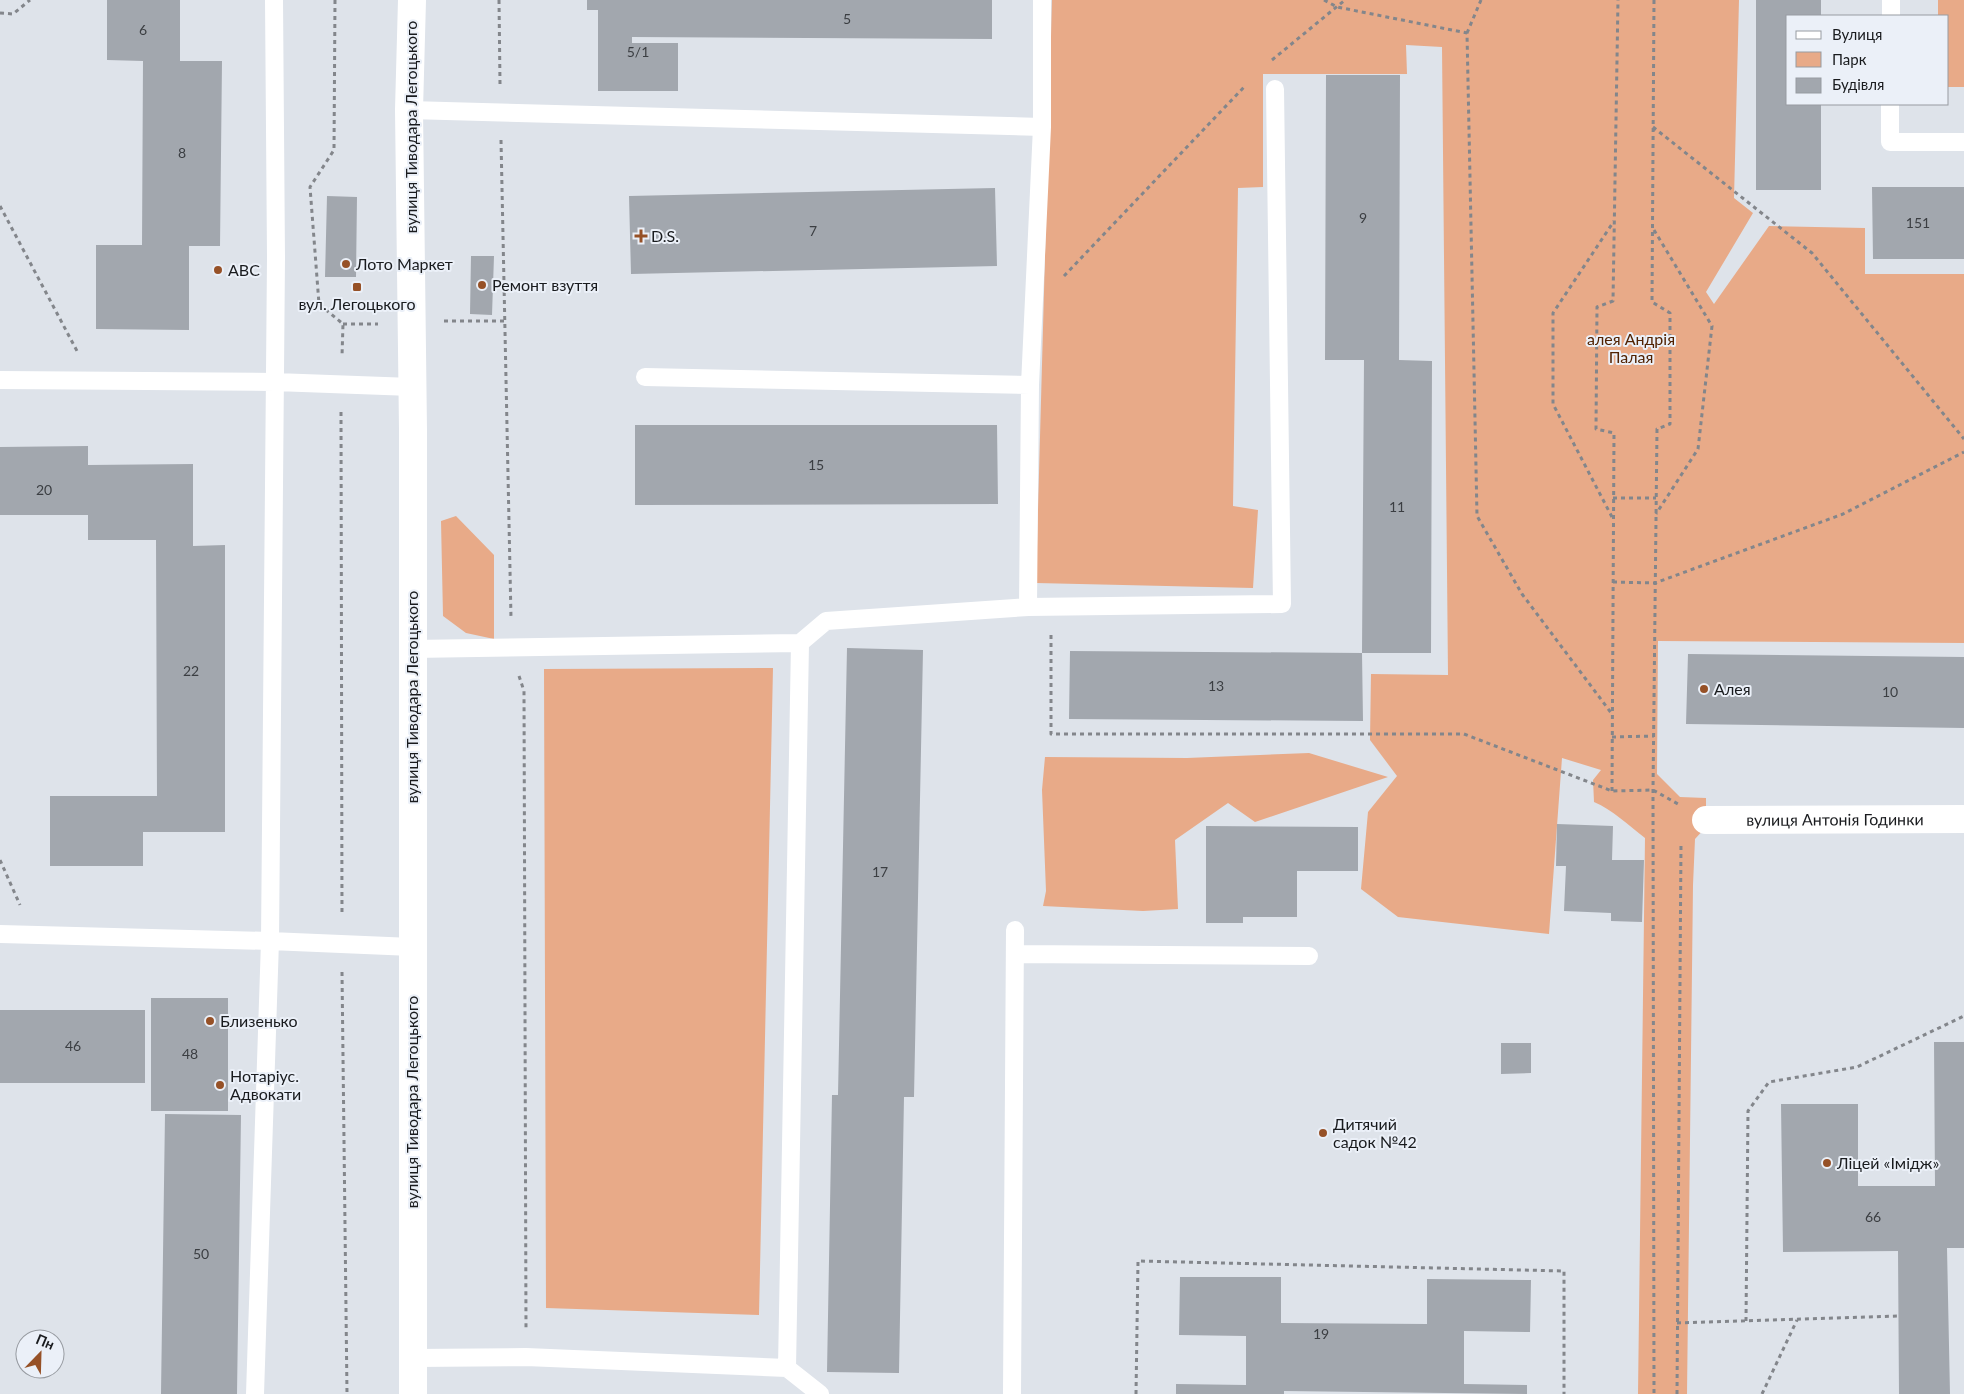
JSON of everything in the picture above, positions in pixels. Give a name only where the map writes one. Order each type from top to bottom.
[{"type":"street","name":"вулиця Тиводара Легоцького","points":[[412,0],[409,110],[412,387],[413,1394]]},
{"type":"street","name":"вулиця Антонія Годинки","points":[[1706,820],[1964,819]]},
{"type":"lane","points":[[255,1394],[270,940],[276,258],[274,0]]},
{"type":"lane","points":[[1028,607],[1030,385],[1042,127],[1042,0]]},
{"type":"lane","points":[[1891,0],[1891,15]]},
{"type":"lane","points":[[412,649],[800,643],[826,621],[1051,606],[1282,604],[1275,89]]},
{"type":"lane","points":[[1890,105],[1890,142],[1964,142]]},
{"type":"lane","points":[[409,110],[1042,127]]},
{"type":"lane","points":[[645,377],[1030,385]]},
{"type":"lane","points":[[0,380],[275,382],[412,387]]},
{"type":"lane","points":[[787,1368],[800,643]]},
{"type":"lane","points":[[1012,1394],[1015,930]]},
{"type":"lane","points":[[0,934],[270,940],[412,947]]},
{"type":"lane","points":[[1016,954],[1309,956]]},
{"type":"lane","points":[[413,1358],[526,1357],[787,1368],[820,1394]]},
{"type":"path","points":[[0,12],[13,14],[30,0]]},
{"type":"path","points":[[335,0],[334,150],[310,187],[319,304],[343,324],[380,324]]},
{"type":"path","points":[[1324,0],[1337,7],[1467,34]]},
{"type":"path","points":[[1272,61],[1345,0]]},
{"type":"path","points":[[1481,0],[1467,34],[1477,516],[1522,594],[1612,714]]},
{"type":"path","points":[[1612,792],[1614,433],[1596,430],[1597,308],[1614,302],[1618,0]]},
{"type":"path","points":[[1654,0],[1652,302],[1670,313],[1670,424],[1657,428],[1653,790],[1654,1394]]},
{"type":"path","points":[[1034,308],[1250,80]]},
{"type":"path","points":[[1653,127],[1812,253],[1964,439]]},
{"type":"path","points":[[0,206],[92,381]]},
{"type":"path","points":[[1614,221],[1553,313],[1553,404],[1614,520]]},
{"type":"path","points":[[1652,228],[1712,326],[1698,449],[1656,514]]},
{"type":"path","points":[[438,322],[504,321]]},
{"type":"path","points":[[343,324],[341,385],[342,945],[347,1394]]},
{"type":"path","points":[[1613,582],[1655,583],[1843,514],[1964,452]]},
{"type":"path","points":[[1614,498],[1656,498]]},
{"type":"path","points":[[1051,606],[1051,734],[1464,734],[1612,792],[1653,790],[1678,802],[1680,811]]},
{"type":"path","points":[[1612,737],[1654,736]]},
{"type":"path","points":[[1677,1394],[1681,840]]},
{"type":"path","points":[[0,860],[33,934]]},
{"type":"path","points":[[1746,1322],[1748,1111],[1769,1082],[1857,1067],[1964,1016]]},
{"type":"path","points":[[1136,1394],[1138,1262],[1564,1271],[1564,1394]]},
{"type":"path","points":[[1677,1323],[1898,1316]]},
{"type":"path","points":[[1762,1394],[1797,1320]]},
{"type":"green space","name":"алея Андрія Палая","points":[[1052,0],[1739,0],[1734,198],[1753,213],[1706,292],[1714,304],[1769,226],[1865,228],[1865,274],[1964,274],[1964,643],[1658,641],[1657,774],[1680,797],[1706,798],[1706,827],[1695,839],[1693,885],[1687,1394],[1638,1394],[1645,838],[1614,813],[1594,802],[1593,780],[1601,770],[1562,758],[1549,934],[1398,917],[1361,889],[1368,812],[1397,776],[1370,740],[1371,674],[1448,675],[1442,47],[1406,45],[1407,74],[1263,74],[1263,187],[1238,188],[1233,506],[1258,510],[1253,588],[1036,583]]},
{"type":"green space","points":[[1938,0],[1964,0],[1964,87],[1949,87],[1949,15],[1938,15]]},
{"type":"green space","points":[[456,516],[494,555],[494,639],[466,633],[443,616],[441,521]]},
{"type":"green space","points":[[773,668],[759,1315],[546,1308],[544,669]]},
{"type":"green space","points":[[1309,753],[1388,777],[1255,822],[1228,803],[1175,840],[1178,909],[1143,911],[1043,906],[1046,891],[1042,790],[1045,757],[1187,758]]},
{"type":"building","points":[[107,0],[180,0],[180,61],[222,61],[220,246],[189,246],[189,330],[96,329],[96,245],[142,245],[143,61],[107,60]]},
{"type":"building","points":[[587,0],[992,0],[992,39],[632,37],[632,43],[678,43],[678,91],[598,91],[598,10],[587,10]]},
{"type":"building","points":[[1756,0],[1821,0],[1821,15],[1786,15],[1786,105],[1821,105],[1821,190],[1756,190]]},
{"type":"building","points":[[1326,75],[1400,75],[1399,360],[1432,361],[1431,653],[1362,653],[1364,360],[1325,360]]},
{"type":"building","points":[[1872,187],[1964,187],[1964,259],[1873,259]]},
{"type":"building","points":[[995,188],[997,266],[631,274],[629,196]]},
{"type":"building","points":[[327,196],[357,197],[356,277],[325,277]]},
{"type":"building","name":"Ремонт взуття","points":[[471,256],[494,256],[492,315],[470,314]]},
{"type":"building","points":[[635,425],[997,425],[998,504],[635,505]]},
{"type":"building","points":[[88,446],[88,465],[193,464],[193,546],[225,545],[225,832],[143,832],[143,866],[50,866],[50,796],[157,796],[156,540],[88,540],[88,515],[0,515],[0,447]]},
{"type":"building","points":[[847,648],[923,650],[914,1097],[904,1097],[899,1373],[827,1372],[832,1095],[838,1095]]},
{"type":"building","points":[[1070,651],[1362,653],[1363,721],[1069,719]]},
{"type":"building","points":[[1688,654],[1964,657],[1964,728],[1686,724]]},
{"type":"building","points":[[1557,824],[1613,826],[1612,860],[1644,860],[1642,922],[1611,921],[1611,913],[1564,911],[1566,866],[1556,866]]},
{"type":"building","points":[[1206,826],[1358,827],[1358,871],[1297,871],[1297,917],[1243,917],[1243,923],[1206,923]]},
{"type":"building","points":[[151,998],[228,998],[228,1111],[151,1111]]},
{"type":"building","points":[[0,1010],[145,1010],[145,1083],[0,1083]]},
{"type":"building","points":[[1934,1042],[1964,1042],[1964,1248],[1947,1248],[1950,1394],[1899,1394],[1898,1251],[1783,1252],[1781,1104],[1858,1104],[1858,1186],[1935,1186]]},
{"type":"building","points":[[1501,1043],[1531,1043],[1531,1073],[1501,1074]]},
{"type":"building","points":[[165,1114],[241,1115],[237,1394],[161,1394]]},
{"type":"building","points":[[1180,1277],[1281,1277],[1281,1323],[1427,1324],[1427,1279],[1531,1280],[1530,1332],[1464,1331],[1464,1384],[1527,1385],[1527,1394],[1284,1391],[1284,1394],[1176,1394],[1176,1384],[1246,1385],[1246,1336],[1179,1335]]},
{"type":"place","name":"D.S.","points":[[641,236]]},
{"type":"place","name":"Лото Маркет","points":[[346,264]]},
{"type":"place","name":"ABC","points":[[218,270]]},
{"type":"place","name":"Ремонт взуття","points":[[482,285]]},
{"type":"place","name":"вул. Легоцького","points":[[357,287]]},
{"type":"place","name":"Алея","points":[[1704,689]]},
{"type":"place","name":"Близенько","points":[[210,1021]]},
{"type":"place","name":"Нотаріус. Адвокати","points":[[220,1085]]},
{"type":"place","name":"Дитячий садок №42","points":[[1323,1133]]},
{"type":"place","name":"Ліцей «Імідж»","points":[[1827,1163]]}]
